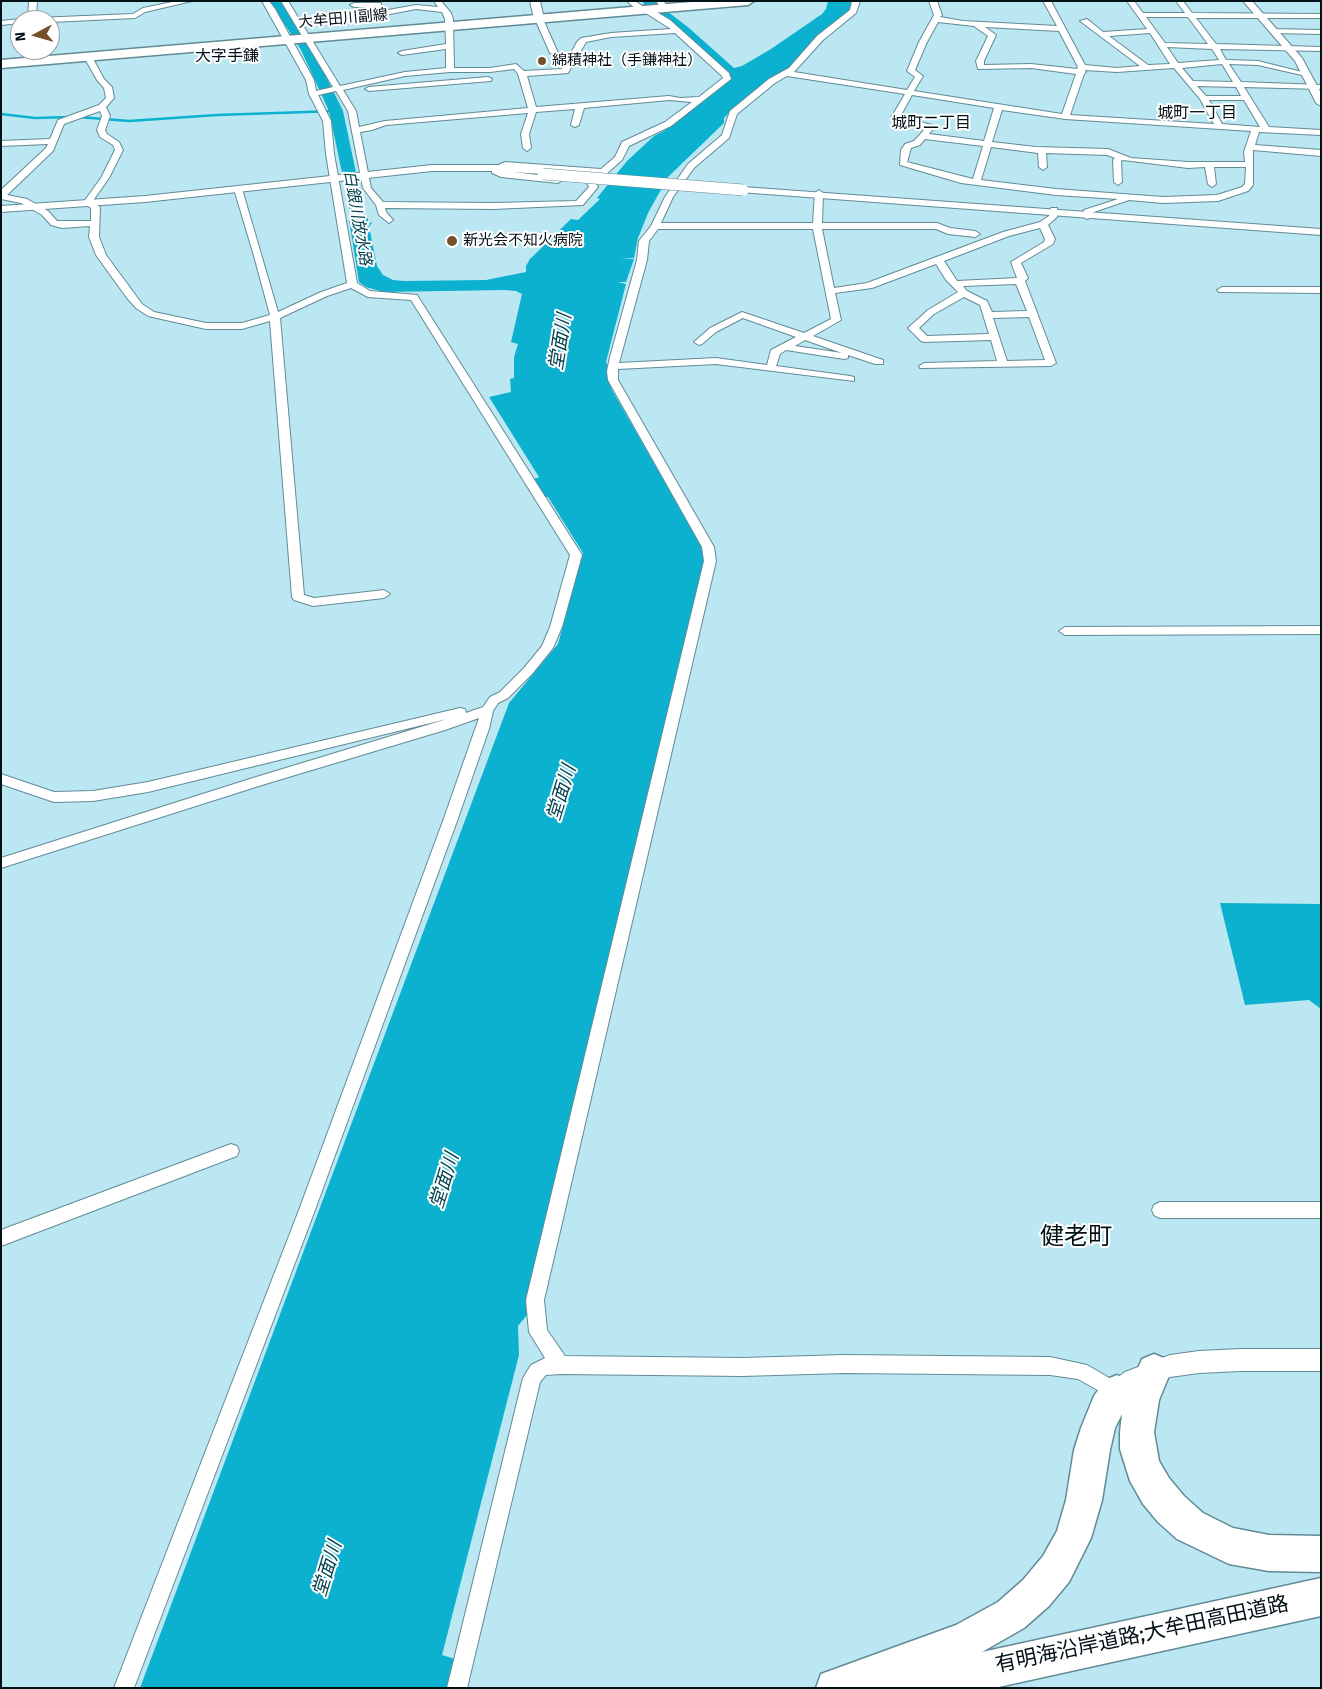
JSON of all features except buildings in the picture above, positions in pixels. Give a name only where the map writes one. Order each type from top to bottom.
[{"type":"highway","points":[[836,1688],[966,1640],[1011,1615],[1036,1593],[1056,1569],[1073,1538],[1084,1500],[1092,1450],[1106,1408],[1129,1399],[1154,1371]]},
{"type":"highway","points":[[1129,1399],[1143,1468],[1166,1503],[1190,1526],[1229,1546],[1247,1550],[1284,1554],[1321,1554]]},
{"type":"highway","name":"有明海沿岸道路;大牟田高田道路","points":[[905,1688],[1321,1597]]},
{"type":"highway","points":[[974,1672],[1064,1662],[1321,1616]]},
{"type":"main road","points":[[535,1],[539,19]]},
{"type":"main road","name":"大牟田川副線","points":[[1,64],[645,10],[662,5],[748,1]]},
{"type":"street","points":[[60,19],[135,16],[144,10],[189,1]]},
{"type":"street","points":[[124,1688],[310,1201],[450,821],[483,729],[487,710],[494,700],[504,695],[528,671],[547,648],[556,627],[575,551],[535,492],[467,379],[456,365],[414,297],[368,294],[352,284],[334,180],[327,121],[310,80],[289,40],[265,1]]},
{"type":"street","points":[[284,1],[337,90],[352,111],[363,177],[367,188],[380,205],[382,214],[389,220]]},
{"type":"street","points":[[438,1],[449,19],[450,70]]},
{"type":"street","points":[[495,169],[501,174],[591,183],[619,158],[625,144],[668,124],[727,79],[726,75],[667,22],[630,1]]},
{"type":"street","points":[[562,1365],[544,1343],[538,1332],[535,1317],[536,1292],[560,1200],[710,561],[708,547],[613,380],[613,366],[642,260],[644,241],[655,226],[669,196],[691,166],[726,136],[733,113],[784,73],[792,70],[820,38],[852,11],[856,1]]},
{"type":"street","points":[[933,1],[938,14],[910,71],[919,76],[894,118],[929,127],[917,143],[908,146],[905,150],[903,163],[944,176],[976,182],[1131,198],[1163,200],[1218,198],[1245,189],[1249,185],[1250,164],[1248,152],[1256,129]]},
{"type":"street","points":[[1046,1],[1082,69],[1065,117]]},
{"type":"street","points":[[1130,1],[1163,44],[1162,46],[1176,66],[1204,98],[1219,126]]},
{"type":"street","points":[[1179,1],[1214,46],[1266,129]]},
{"type":"street","points":[[1247,1],[1299,60],[1306,74],[1317,87],[1321,103]]},
{"type":"street","points":[[354,5],[370,5],[374,15],[416,7],[445,10]]},
{"type":"street","points":[[1141,15],[1321,16]]},
{"type":"street","points":[[539,19],[554,53]]},
{"type":"street","points":[[936,19],[976,24],[1062,29]]},
{"type":"street","points":[[1084,21],[1145,66]]},
{"type":"street","points":[[976,24],[992,34],[980,61],[981,67],[1031,66],[1117,70],[1145,66],[1176,66],[1224,62],[1258,63],[1306,74]]},
{"type":"street","points":[[522,74],[565,71],[581,42],[584,40],[620,34],[678,31]]},
{"type":"street","points":[[1102,34],[1153,31]]},
{"type":"street","points":[[1273,31],[1321,32]]},
{"type":"street","points":[[1163,44],[1321,50]]},
{"type":"street","points":[[402,53],[450,46]]},
{"type":"street","points":[[1,195],[50,149],[61,122],[102,107],[110,98],[108,87],[101,80],[88,57]]},
{"type":"street","points":[[337,90],[405,74],[450,70],[490,70],[516,66],[522,74],[533,110],[525,134],[527,148]]},
{"type":"street","points":[[784,73],[1065,117],[1321,133]]},
{"type":"street","points":[[315,93],[488,79]]},
{"type":"street","points":[[1190,82],[1317,87]]},
{"type":"street","points":[[355,130],[372,128],[385,123],[669,98],[680,100],[701,99]]},
{"type":"street","points":[[1204,98],[1246,98]]},
{"type":"street","points":[[575,125],[580,106]]},
{"type":"street","points":[[976,182],[999,106]]},
{"type":"street","points":[[102,107],[106,116],[101,130],[103,135],[116,144],[119,150],[92,205],[94,237],[101,255],[130,296],[151,314],[180,322],[226,327],[242,326],[275,317],[324,294],[352,284]]},
{"type":"street","points":[[924,136],[1042,150],[1108,152],[1130,160],[1209,165],[1250,164]]},
{"type":"street","points":[[1,144],[54,141]]},
{"type":"street","points":[[1250,147],[1321,153]]},
{"type":"street","points":[[1042,150],[1043,166]]},
{"type":"street","points":[[1118,182],[1117,160],[1123,157]]},
{"type":"street","points":[[495,169],[505,165],[603,172]]},
{"type":"street","points":[[1209,165],[1212,184]]},
{"type":"street","points":[[1,213],[238,191],[363,177],[495,169],[1054,212],[1321,230]]},
{"type":"street","points":[[380,205],[576,204],[594,187],[591,183]]},
{"type":"street","points":[[238,191],[259,256],[275,317],[298,597],[313,602],[384,594]]},
{"type":"street","points":[[771,367],[776,352],[836,320],[817,226],[819,194]]},
{"type":"street","points":[[1,195],[24,201],[37,209],[54,224],[94,223]]},
{"type":"street","points":[[1087,214],[1131,198]]},
{"type":"street","points":[[1,209],[37,209]]},
{"type":"street","points":[[829,291],[869,286],[1006,234],[1043,224],[1053,217],[1054,212]]},
{"type":"street","points":[[924,366],[1051,363],[1020,281],[1022,278],[1016,262],[1048,244],[1050,240],[1043,224]]},
{"type":"street","points":[[655,226],[937,226],[948,232],[974,234]]},
{"type":"street","points":[[938,259],[954,284],[964,293],[984,303],[1003,364]]},
{"type":"street","points":[[954,284],[1020,281]]},
{"type":"street","points":[[1222,290],[1321,290]]},
{"type":"street","points":[[964,293],[931,312],[913,328],[924,338],[994,337]]},
{"type":"street","points":[[988,315],[1034,314]]},
{"type":"street","points":[[700,342],[713,330],[742,315],[879,362],[784,347]]},
{"type":"street","points":[[613,366],[686,361],[716,362],[771,367],[850,379]]},
{"type":"street","points":[[1065,631],[1321,630]]},
{"type":"street","points":[[1,780],[54,797],[93,796],[148,787],[467,710],[479,708],[487,710]]},
{"type":"street","points":[[1,862],[487,710]]},
{"type":"street","points":[[1,1238],[231,1151]]},
{"type":"street","points":[[1160,1210],[1321,1210]]},
{"type":"street","points":[[1154,1371],[1199,1362],[1321,1360]]},
{"type":"street","points":[[457,1688],[532,1378],[537,1371],[544,1367],[562,1365],[733,1367],[844,1364],[1050,1366],[1081,1371],[1129,1399]]},
{"type":"water","name":"堂面川","points":[[642,1],[654,1],[689,28],[734,68],[742,66],[771,49],[822,14],[826,9],[828,1],[852,1],[849,10],[789,68],[729,113],[724,118],[724,123],[668,177],[648,213],[638,238],[634,258],[620,258],[634,259],[626,282],[618,282],[626,284],[606,362],[609,369],[608,380],[704,551],[705,557],[527,1299],[527,1315],[518,1326],[519,1355],[442,1655],[455,1659],[448,1688],[140,1688],[509,703],[558,644],[583,553],[548,497],[543,497],[532,480],[539,477],[489,397],[511,392],[510,379],[514,378],[514,357],[518,344],[511,342],[522,294],[516,291],[504,290],[383,292],[366,287],[359,282],[349,220],[354,220],[354,217],[364,216],[368,218],[368,224],[373,222],[369,226],[377,266],[383,275],[393,280],[486,280],[526,272],[526,266],[530,259],[571,219],[578,220],[600,199],[597,198],[627,161],[654,136],[664,131],[732,78],[646,7]]},
{"type":"water","points":[[1220,903],[1321,904],[1321,1009],[1309,1000],[1245,1005]]},
{"type":"waterway","name":"白銀川放水路","points":[[276,1],[307,50],[336,111],[358,215],[362,246]]},
{"type":"waterway","points":[[78,117],[129,121],[217,115],[336,111]]},
{"type":"waterway","points":[[1,114],[35,118],[71,117]]},
{"type":"place","name":"綿積神社（手鎌神社）","points":[[542,61]]},
{"type":"place","name":"新光会不知火病院","points":[[452,241]]},
{"type":"district","name":"大字手鎌","points":[[227,57]]},
{"type":"district","name":"城町一丁目","points":[[1197,114]]},
{"type":"district","name":"城町二丁目","points":[[931,124]]},
{"type":"district","name":"健老町","points":[[1076,1237]]}]
